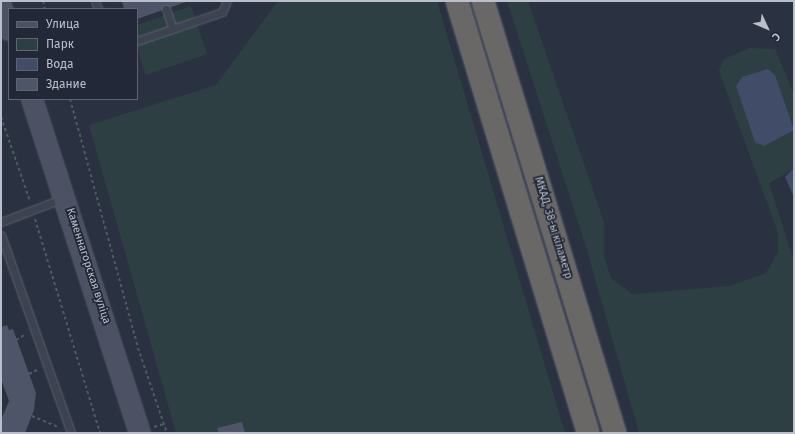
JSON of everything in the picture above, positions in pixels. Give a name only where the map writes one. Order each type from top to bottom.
[{"type":"highway","points":[[457,1],[588,433]]},
{"type":"highway","name":"МКАД, 38-ы кіламетр","points":[[483,1],[615,433]]},
{"type":"main road","points":[[1,6],[8,27]]},
{"type":"main road","name":"Каменнагорская вуліца","points":[[32,100],[66,197],[140,433]]},
{"type":"lane","points":[[138,41],[222,12],[227,1]]},
{"type":"lane","points":[[166,9],[173,29]]},
{"type":"lane","points":[[1,222],[66,197]]},
{"type":"lane","points":[[1,235],[4,252],[71,433]]},
{"type":"path","points":[[70,100],[138,348],[167,433]]},
{"type":"path","points":[[1,117],[33,210],[100,433]]},
{"type":"path","points":[[32,416],[71,433]]},
{"type":"green space","points":[[278,1],[437,1],[565,433],[176,433],[89,125],[216,85]]},
{"type":"green space","points":[[507,1],[528,1],[604,222],[604,257],[611,278],[632,294],[729,286],[766,273],[778,252],[778,233],[719,71],[724,59],[750,48],[775,49],[794,94],[794,169],[769,183],[794,261],[794,433],[639,433],[586,247]]},
{"type":"green space","points":[[191,6],[207,54],[146,75],[138,51],[138,25]]},
{"type":"water","points":[[768,69],[775,75],[794,130],[764,146],[755,142],[736,86],[742,77]]},
{"type":"water","points":[[794,168],[794,197],[785,177]]},
{"type":"building","points":[[122,1],[189,1],[138,19],[138,8],[124,8]]},
{"type":"building","points":[[7,325],[9,330],[13,329],[36,393],[34,410],[25,433],[1,433],[1,420],[9,401],[1,379],[1,327]]},
{"type":"building","points":[[242,422],[245,433],[219,433],[217,428]]}]
